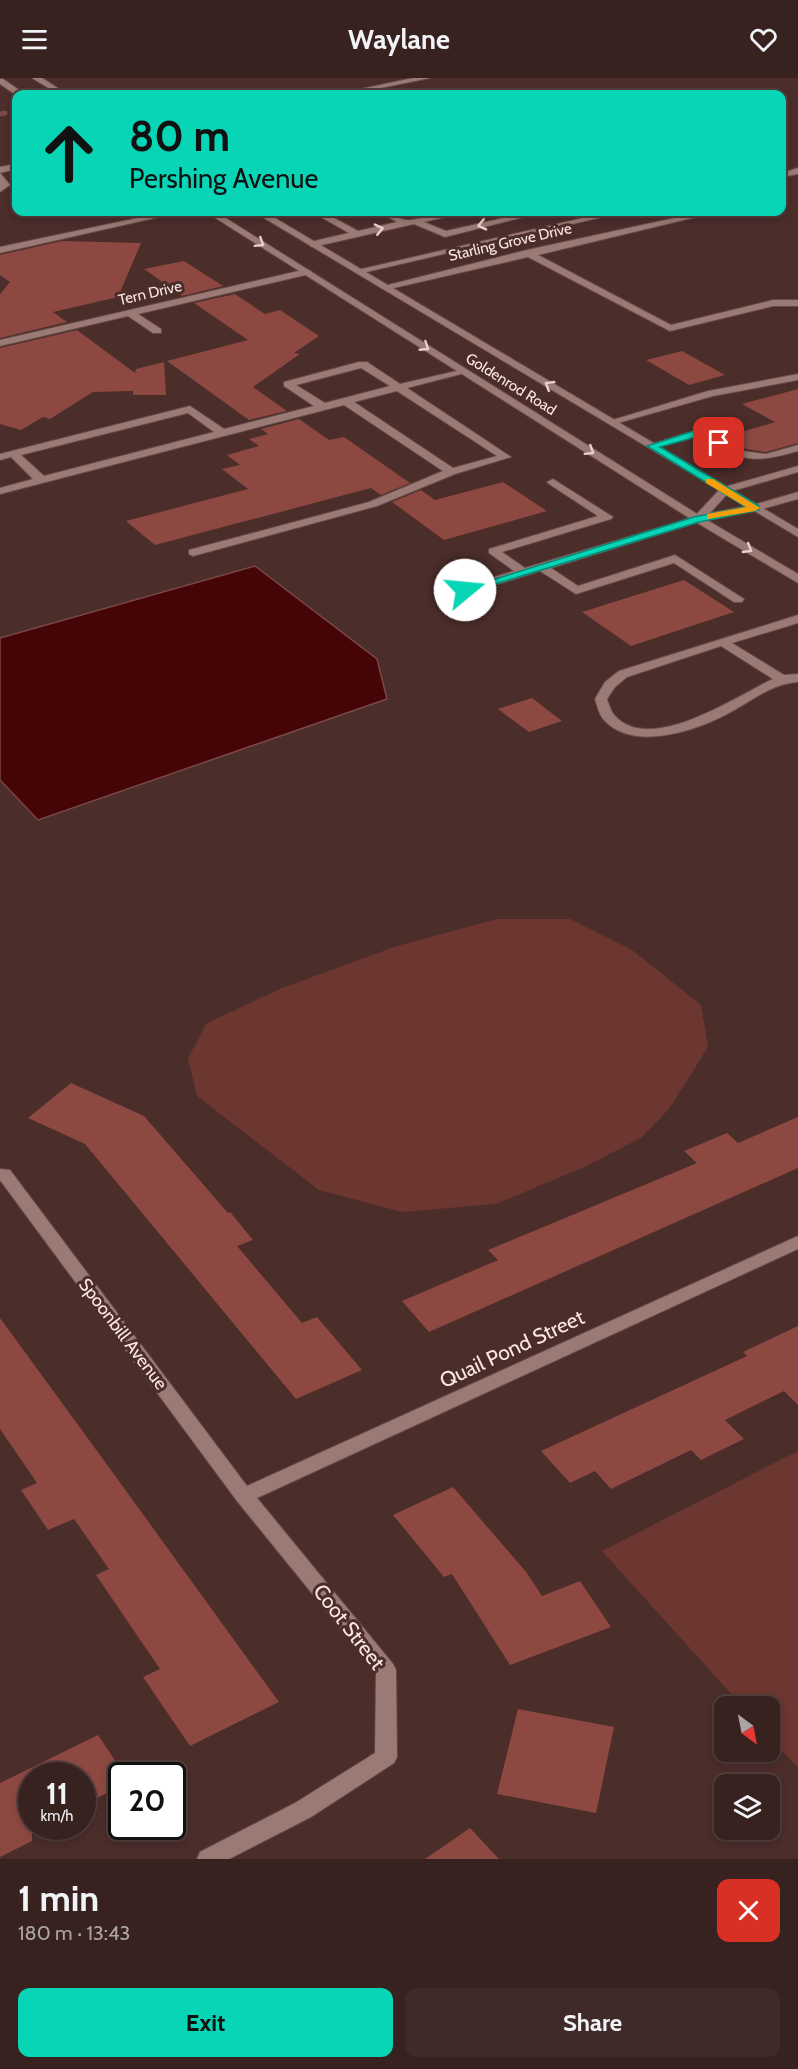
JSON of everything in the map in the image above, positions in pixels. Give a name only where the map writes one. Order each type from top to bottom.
[{"type":"street","points":[[36,78],[56,90]]},
{"type":"street","points":[[362,90],[426,78]]},
{"type":"street","points":[[0,81],[15,90]]},
{"type":"street","points":[[0,175],[6,185],[0,189]]},
{"type":"street","points":[[0,250],[157,216]]},
{"type":"street","name":"Goldenrod Road","points":[[217,216],[461,371],[798,579]]},
{"type":"street","name":"Goldenrod Road","points":[[266,216],[798,534]]},
{"type":"street","points":[[324,216],[357,234]]},
{"type":"street","points":[[391,216],[405,223]]},
{"type":"street","points":[[313,244],[437,216]]},
{"type":"street","points":[[415,221],[445,234],[522,216]]},
{"type":"street","points":[[358,271],[601,216]]},
{"type":"street","name":"Starling Grove Drive","points":[[385,286],[694,216]]},
{"type":"street","points":[[527,254],[670,328],[773,303],[798,303]]},
{"type":"street","name":"Tern Drive","points":[[0,343],[307,272]]},
{"type":"street","points":[[130,313],[157,331]]},
{"type":"street","points":[[193,552],[373,504],[451,472],[506,457],[363,364],[288,384],[323,407]]},
{"type":"street","points":[[0,491],[461,371]]},
{"type":"street","points":[[611,422],[712,393],[798,377]]},
{"type":"street","points":[[345,401],[451,472]]},
{"type":"street","points":[[0,457],[190,409],[222,433]]},
{"type":"street","points":[[651,446],[700,432],[739,454],[766,457],[798,448]]},
{"type":"street","points":[[14,454],[41,480]]},
{"type":"street","points":[[698,519],[725,490],[798,469]]},
{"type":"street","points":[[523,572],[493,551],[607,517],[553,482]]},
{"type":"street","points":[[465,590],[698,519],[755,508],[798,495]]},
{"type":"street","points":[[542,567],[576,590],[675,559],[738,599]]},
{"type":"street","points":[[798,619],[623,674],[610,685],[601,699],[609,718],[631,731],[651,734],[676,729],[722,712],[748,695],[782,679],[798,678]]},
{"type":"street","points":[[722,642],[782,679]]},
{"type":"street","name":"Spoonbill Avenue","points":[[0,1174],[4,1174],[244,1496]]},
{"type":"street","name":"Quail Pond Street","points":[[244,1496],[798,1242]]},
{"type":"street","name":"Coot Street","points":[[208,1859],[303,1810],[386,1757],[386,1670],[244,1496]]},
{"type":"shaded area","points":[[255,566],[377,659],[387,699],[38,820],[0,780],[0,638]]},
{"type":"shaded area","points":[[497,919],[570,919],[632,950],[701,1005],[708,1047],[669,1109],[641,1138],[582,1168],[496,1204],[402,1212],[319,1190],[197,1096],[188,1058],[207,1023],[282,988],[397,946]]},
{"type":"shaded area","points":[[798,1451],[798,1768],[780,1748],[780,1696],[733,1696],[602,1551]]},
{"type":"building","points":[[62,241],[141,243],[118,297],[53,312],[67,322],[0,338],[0,294],[10,282],[0,275],[0,255]]},
{"type":"building","points":[[184,261],[223,286],[182,296],[144,269]]},
{"type":"building","points":[[235,294],[265,314],[280,310],[319,336],[294,353],[300,354],[253,387],[287,411],[249,420],[167,361],[248,340],[194,303]]},
{"type":"building","points":[[77,330],[135,373],[136,369],[164,362],[166,395],[133,395],[133,391],[93,392],[50,419],[43,417],[21,430],[0,424],[0,348]]},
{"type":"building","points":[[682,351],[725,375],[689,385],[646,360]]},
{"type":"building","points":[[798,389],[798,443],[766,452],[746,449],[725,437],[775,422],[742,404]]},
{"type":"building","points":[[299,419],[329,440],[344,437],[410,483],[381,495],[371,488],[155,545],[126,521],[248,489],[222,469],[240,465],[227,455],[259,446],[249,439],[268,434],[261,429]]},
{"type":"building","points":[[503,482],[547,511],[444,540],[392,502],[421,490],[435,500]]},
{"type":"building","points":[[684,580],[734,612],[631,646],[582,612]]},
{"type":"building","points":[[532,698],[562,721],[529,732],[498,709]]},
{"type":"building","points":[[71,1083],[144,1116],[253,1240],[237,1246],[302,1323],[317,1317],[362,1370],[296,1399],[85,1144],[28,1118]]},
{"type":"building","points":[[798,1117],[798,1168],[429,1332],[402,1301],[498,1260],[488,1250],[697,1163],[684,1151],[727,1133],[738,1143]]},
{"type":"building","points":[[0,1318],[279,1702],[190,1746],[143,1677],[160,1669],[96,1575],[109,1569],[74,1519],[48,1530],[21,1490],[37,1483],[0,1429]]},
{"type":"building","points":[[798,1326],[798,1405],[784,1391],[725,1420],[744,1439],[701,1460],[691,1450],[611,1489],[595,1471],[570,1483],[541,1451],[747,1356],[743,1352]]},
{"type":"building","points":[[453,1487],[527,1573],[542,1596],[580,1581],[611,1627],[510,1665],[452,1574],[444,1577],[393,1515]]},
{"type":"building","points":[[518,1709],[614,1727],[596,1813],[497,1794]]},
{"type":"building","points":[[98,1735],[116,1762],[108,1762],[108,1793],[96,1798],[96,1762],[43,1762]]},
{"type":"building","points":[[18,1774],[18,1840],[32,1841],[0,1857],[0,1783]]},
{"type":"building","points":[[470,1828],[499,1859],[425,1859]]},
{"type":"waterway","points":[[0,114],[5,113]]},
{"type":"slow traffic","points":[[709,481],[755,508],[710,517]]},
{"type":"route","points":[[465,590],[698,519],[755,508],[651,446],[700,432],[719,443]]}]
